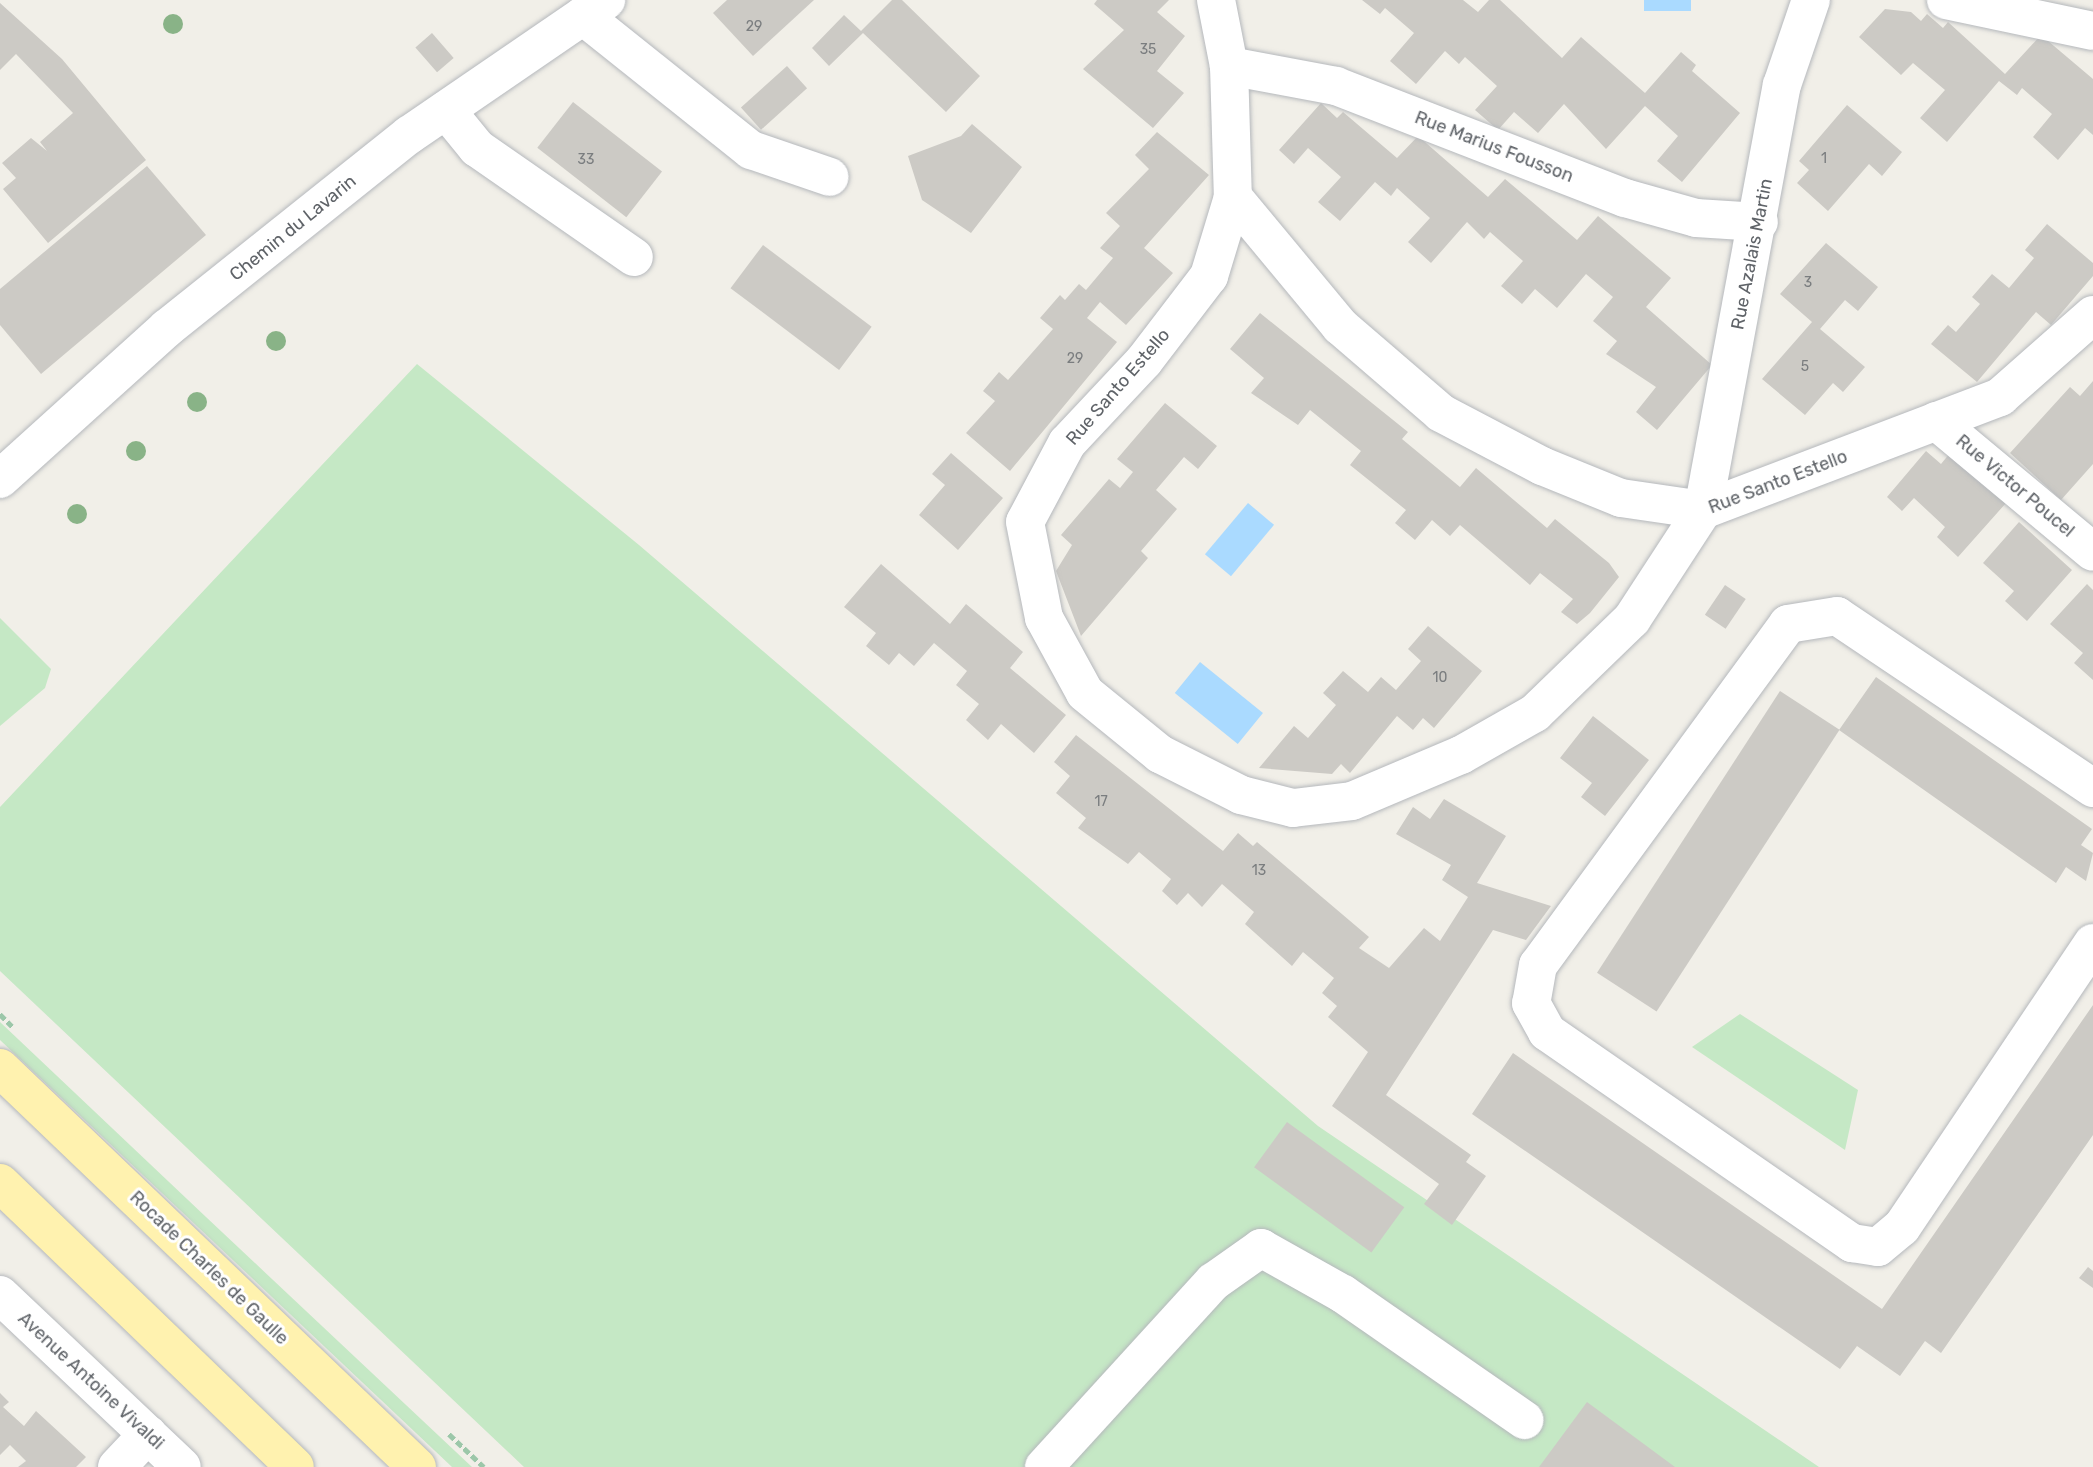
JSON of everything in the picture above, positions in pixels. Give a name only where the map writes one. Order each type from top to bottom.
[{"type":"main road","name":"Rocade Charles de Gaulle","points":[[0,1069],[417,1467]]},
{"type":"main road","points":[[0,1183],[295,1467]]},
{"type":"street","name":"Rue Santo Estello","points":[[1216,0],[1229,66],[1233,197],[1209,276],[1144,361],[1067,443],[1025,522],[1044,618],[1085,693],[1160,754],[1241,795],[1293,808],[1352,801],[1461,755],[1535,713],[1632,619],[1703,510],[2000,397],[2093,315]]},
{"type":"street","name":"Rue Azalais Martin","points":[[1703,510],[1759,222],[1782,85],[1811,0]]},
{"type":"street","points":[[1946,0],[2093,31]]},
{"type":"street","points":[[594,8],[751,150],[830,177]]},
{"type":"street","name":"Chemin du Lavarin","points":[[0,479],[167,328],[446,110],[594,8]]},
{"type":"street","name":"Rue Marius Fousson","points":[[1229,66],[1336,86],[1625,198],[1696,218],[1759,222]]},
{"type":"street","points":[[446,110],[477,148],[634,257]]},
{"type":"street","points":[[1233,197],[1340,326],[1441,413],[1542,466],[1621,498],[1703,510]]},
{"type":"street","name":"Rue Victor Poucel","points":[[1936,421],[2093,552]]},
{"type":"street","points":[[2093,788],[1837,616],[1788,624],[1538,965],[1531,1003],[1547,1032],[1852,1243],[1878,1247],[1902,1227],[2093,943]]},
{"type":"street","points":[[1044,1467],[1213,1282],[1261,1248],[1343,1294],[1524,1420]]},
{"type":"street","name":"Avenue Antoine Vivaldi","points":[[0,1295],[182,1467]]},
{"type":"street","points":[[117,1467],[148,1434]]},
{"type":"green space","points":[[417,364],[639,545],[1318,1126],[1819,1467],[524,1467],[0,971],[0,807]]},
{"type":"green space","points":[[0,618],[51,669],[45,688],[0,726]]},
{"type":"green space","points":[[1740,1014],[1858,1090],[1845,1150],[1692,1047]]},
{"type":"green space","points":[[0,1022],[472,1467],[452,1467],[0,1040]]},
{"type":"water","points":[[1644,0],[1691,0],[1691,11],[1644,11]]},
{"type":"water","points":[[1248,503],[1274,525],[1231,576],[1205,554]]},
{"type":"water","points":[[1200,662],[1263,713],[1238,744],[1175,693]]},
{"type":"building","points":[[727,0],[814,0],[753,56],[713,13]]},
{"type":"building","points":[[892,0],[902,0],[980,76],[946,112],[863,33],[829,66],[812,48],[844,15],[861,31]]},
{"type":"building","points":[[1097,0],[1169,0],[1157,12],[1185,36],[1157,71],[1184,93],[1153,128],[1083,69],[1124,30],[1094,4]]},
{"type":"building","points":[[1362,0],[1463,0],[1478,12],[1489,0],[1500,0],[1562,58],[1581,37],[1645,93],[1681,52],[1696,65],[1692,71],[1740,113],[1682,182],[1657,161],[1678,136],[1645,106],[1606,149],[1564,104],[1538,133],[1514,112],[1498,130],[1475,110],[1497,86],[1465,57],[1459,64],[1445,51],[1416,84],[1390,61],[1414,33],[1385,8],[1380,14]]},
{"type":"building","points":[[0,3],[62,59],[146,160],[48,243],[3,189],[16,178],[2,163],[31,138],[47,151],[40,142],[73,113],[16,54],[0,70]]},
{"type":"building","points":[[1885,9],[1911,12],[1921,21],[1927,14],[1943,28],[1948,22],[2005,74],[2041,35],[2093,79],[2093,135],[2085,128],[2058,160],[2033,137],[2052,114],[2022,88],[2017,95],[1999,81],[1947,142],[1920,118],[1945,90],[1913,63],[1901,75],[1859,37]]},
{"type":"building","points":[[432,33],[454,58],[437,72],[415,47]]},
{"type":"building","points":[[787,66],[807,88],[761,130],[741,107]]},
{"type":"building","points":[[573,102],[662,172],[626,217],[537,148]]},
{"type":"building","points":[[1321,103],[1337,118],[1343,112],[1397,158],[1418,136],[1488,197],[1505,179],[1577,240],[1598,216],[1671,278],[1646,307],[1712,365],[1657,430],[1636,412],[1656,387],[1606,354],[1617,341],[1593,321],[1613,297],[1586,274],[1557,308],[1535,289],[1522,304],[1501,286],[1523,261],[1490,232],[1484,239],[1467,222],[1431,263],[1408,242],[1430,218],[1397,188],[1391,196],[1375,182],[1340,221],[1318,202],[1341,177],[1308,148],[1294,164],[1279,150]]},
{"type":"building","points":[[1847,105],[1902,152],[1882,176],[1869,164],[1828,211],[1797,183],[1809,170],[1799,161]]},
{"type":"building","points":[[972,124],[1022,167],[971,233],[922,200],[908,156],[961,136]]},
{"type":"building","points":[[1157,132],[1209,175],[1144,248],[1173,273],[1126,325],[1100,302],[1087,318],[1117,342],[1010,471],[966,433],[995,401],[983,391],[999,372],[1008,380],[1053,329],[1040,318],[1060,295],[1065,300],[1079,284],[1086,290],[1113,258],[1100,248],[1120,226],[1106,213],[1149,169],[1135,155]]},
{"type":"building","points":[[147,166],[206,235],[41,374],[0,325],[0,289]]},
{"type":"building","points":[[2047,224],[2093,263],[2093,276],[2051,325],[2036,312],[1977,382],[1931,344],[1948,325],[1956,332],[1980,304],[1972,297],[1992,274],[2009,288],[2034,258],[2025,250]]},
{"type":"building","points":[[1826,243],[1878,287],[1858,311],[1845,300],[1820,329],[1865,367],[1843,392],[1833,383],[1805,415],[1762,379],[1812,322],[1780,294]]},
{"type":"building","points":[[763,245],[872,327],[839,370],[731,288]]},
{"type":"building","points":[[1260,313],[1408,432],[1402,439],[1460,487],[1476,468],[1547,528],[1555,519],[1609,563],[1619,577],[1590,613],[1577,624],[1561,612],[1573,599],[1540,573],[1530,585],[1460,525],[1450,536],[1432,520],[1415,540],[1395,523],[1406,510],[1350,465],[1361,451],[1310,410],[1298,425],[1251,393],[1264,378],[1230,349]]},
{"type":"building","points":[[2093,381],[2093,464],[2061,500],[2010,453],[2070,387],[2080,396]]},
{"type":"building","points":[[1165,403],[1217,446],[1198,469],[1184,457],[1156,490],[1177,509],[1141,551],[1148,558],[1081,636],[1056,571],[1072,545],[1061,535],[1109,479],[1120,488],[1133,472],[1117,459]]},
{"type":"building","points":[[1926,451],[1941,464],[1950,453],[2006,503],[1958,557],[1937,537],[1945,527],[1914,498],[1902,511],[1887,497]]},
{"type":"building","points":[[951,453],[1003,498],[958,550],[919,515],[945,485],[932,474]]},
{"type":"building","points":[[2019,522],[2072,570],[2027,621],[2005,601],[2014,591],[1983,563]]},
{"type":"building","points":[[881,564],[950,624],[966,604],[1023,652],[1010,668],[1066,715],[1034,753],[1001,724],[988,740],[966,720],[979,704],[956,685],[967,671],[934,643],[914,666],[899,653],[889,665],[866,646],[876,633],[844,607]]},
{"type":"building","points":[[2087,584],[2093,590],[2093,680],[2074,663],[2083,653],[2050,624]]},
{"type":"building","points":[[1725,585],[1746,599],[1726,629],[1705,615]]},
{"type":"building","points":[[1428,626],[1482,671],[1434,728],[1423,718],[1413,730],[1397,716],[1350,773],[1341,764],[1332,774],[1259,768],[1294,726],[1308,738],[1336,705],[1323,693],[1343,671],[1368,692],[1381,677],[1396,690],[1421,661],[1408,649]]},
{"type":"building","points":[[1876,677],[2092,829],[2081,845],[2093,853],[2086,881],[2066,867],[2056,883],[1839,730]]},
{"type":"building","points":[[1780,691],[1840,730],[1657,1011],[1597,973]]},
{"type":"building","points":[[1593,716],[1649,760],[1605,816],[1581,797],[1592,783],[1560,758]]},
{"type":"building","points":[[1076,735],[1223,851],[1238,833],[1253,846],[1257,842],[1369,937],[1359,948],[1389,968],[1424,928],[1440,941],[1468,897],[1442,880],[1451,865],[1396,834],[1413,807],[1430,819],[1444,799],[1506,836],[1477,883],[1551,906],[1526,940],[1493,930],[1386,1095],[1471,1155],[1466,1162],[1486,1176],[1452,1225],[1424,1204],[1439,1184],[1332,1106],[1368,1052],[1328,1017],[1337,1006],[1322,993],[1334,978],[1303,952],[1292,966],[1245,924],[1254,912],[1222,884],[1202,907],[1188,893],[1177,905],[1162,891],[1171,879],[1139,852],[1128,864],[1078,828],[1086,818],[1056,793],[1070,776],[1054,762]]},
{"type":"building","points":[[2093,1005],[2093,1135],[1941,1353],[1925,1341],[1900,1376],[1857,1346],[1840,1369],[1472,1114],[1513,1053],[1882,1309]]},
{"type":"building","points":[[1287,1122],[1404,1207],[1371,1253],[1254,1167]]},
{"type":"building","points":[[2088,1267],[2093,1271],[2093,1288],[2079,1278]]},
{"type":"building","points":[[0,1393],[9,1402],[3,1407],[24,1426],[36,1411],[86,1457],[76,1467],[18,1467],[26,1461],[10,1445],[0,1455]]},
{"type":"building","points":[[1587,1402],[1675,1467],[1539,1467]]}]
